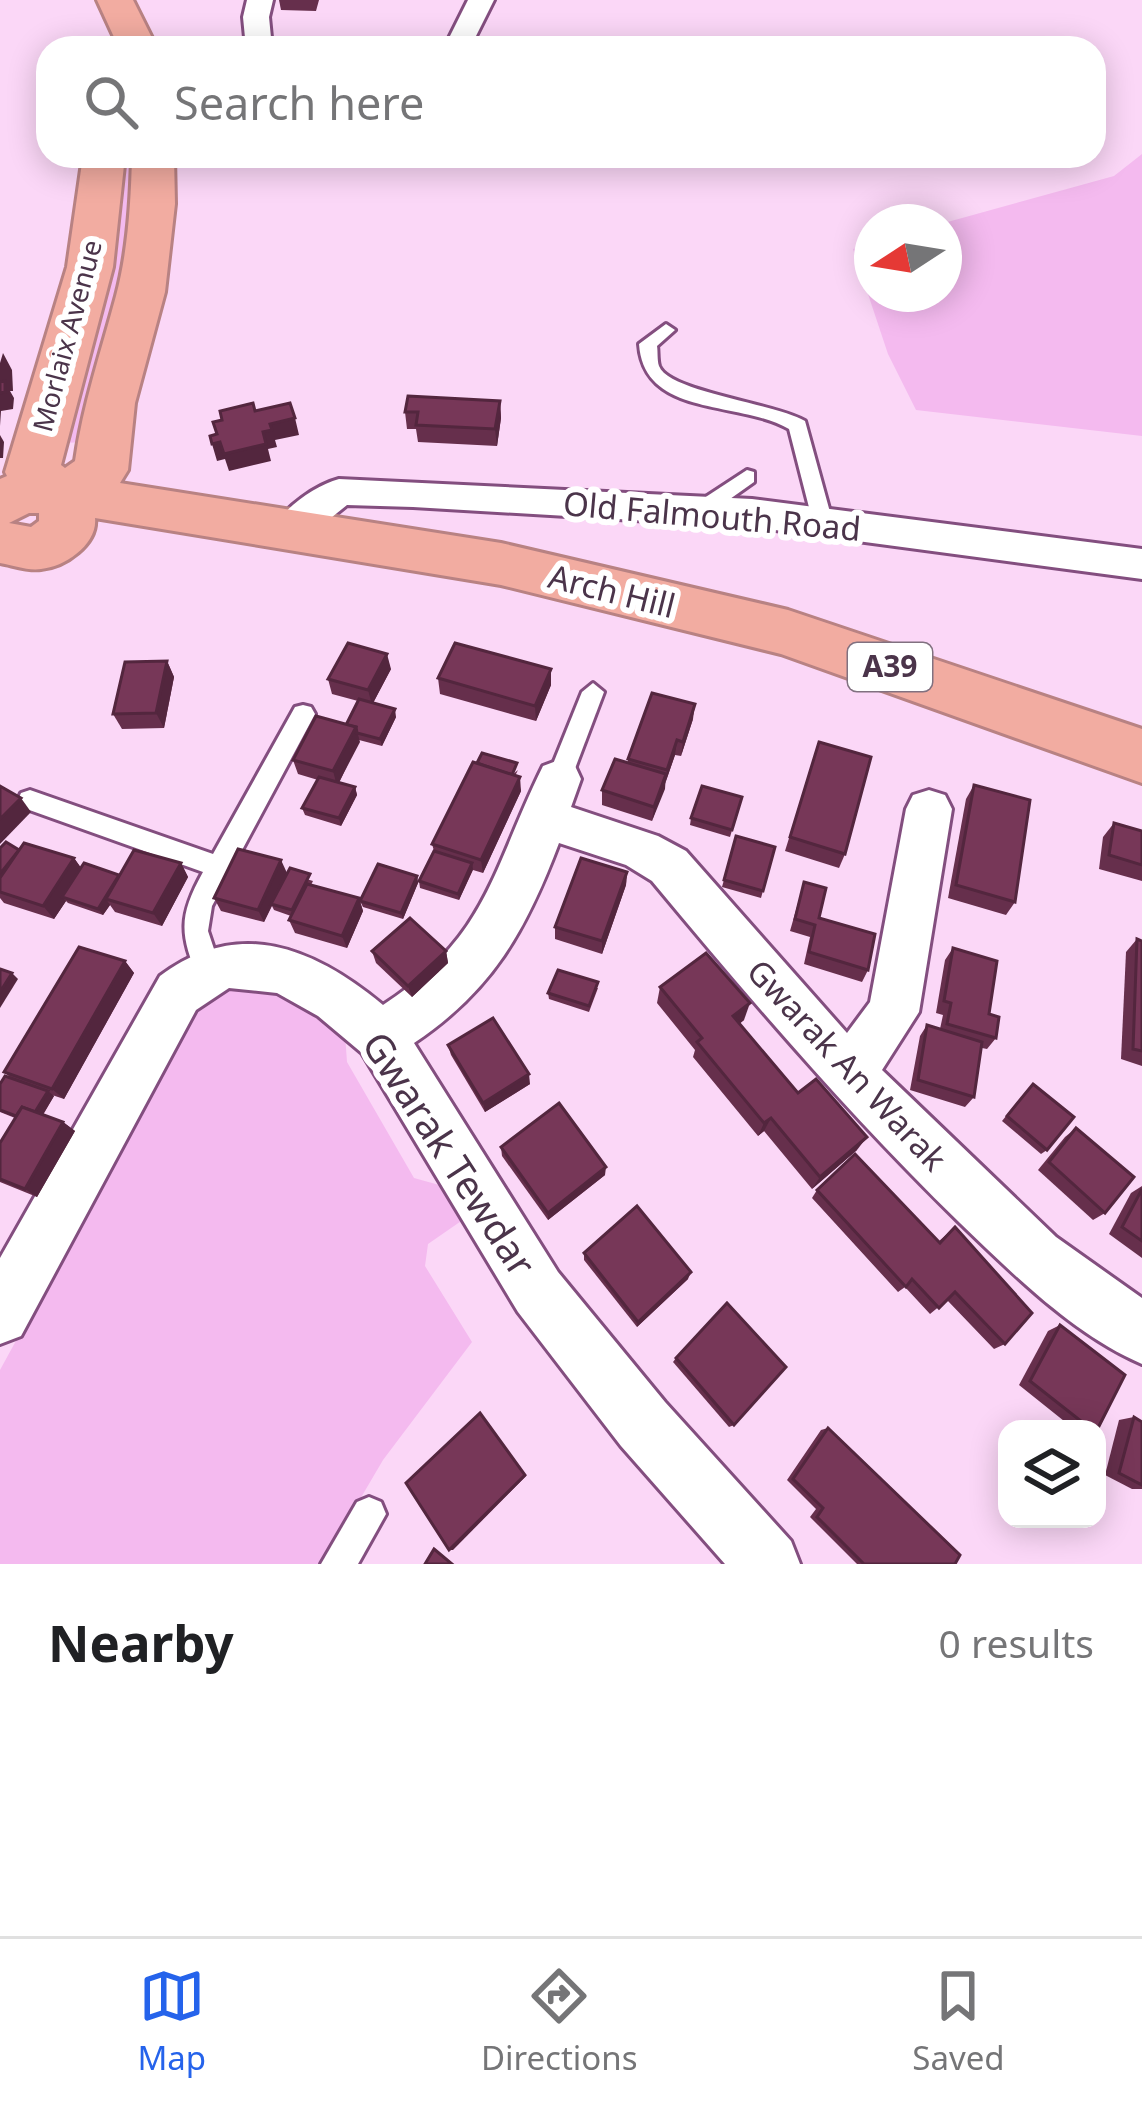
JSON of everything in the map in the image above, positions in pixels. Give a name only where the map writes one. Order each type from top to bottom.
[{"type":"highway","points":[[115,0],[132,36]]},
{"type":"highway","name":"Morlaix Avenue","points":[[102,168],[90,267],[32,472],[65,494],[101,470],[104,460],[109,403],[141,292],[153,168]]},
{"type":"highway","name":"Arch Hill","points":[[0,506],[17,493],[65,494],[501,564],[788,634],[1142,756]]},
{"type":"highway","points":[[0,542],[39,549],[68,530],[65,494]]},
{"type":"street","points":[[258,36],[260,0]]},
{"type":"street","points":[[464,36],[481,0]]},
{"type":"street","name":"Old Falmouth Road","points":[[292,528],[339,492],[699,511],[1142,564]]},
{"type":"street","points":[[380,1036],[456,980],[476,957],[502,912],[552,798]]},
{"type":"street","name":"Gwarak An Warak","points":[[552,798],[669,866],[848,1073],[1036,1257],[1142,1334]]},
{"type":"street","points":[[848,1073],[894,1012],[929,808]]},
{"type":"street","name":"Gwarak Tewdar","points":[[208,970],[228,962],[248,964],[309,981],[350,1008],[380,1036],[538,1292],[643,1424],[768,1564]]},
{"type":"street","points":[[0,1316],[149,1040],[178,993],[208,970]]},
{"type":"lane","points":[[666,330],[648,344],[646,359],[647,370],[663,385],[677,392],[746,404],[798,426],[823,523]]},
{"type":"lane","points":[[699,511],[747,477]]},
{"type":"lane","points":[[552,798],[593,692]]},
{"type":"lane","points":[[208,970],[195,932],[199,904],[303,714]]},
{"type":"lane","points":[[30,800],[216,866]]},
{"type":"lane","points":[[338,1564],[369,1514]]},
{"type":"shaded area","points":[[1142,154],[1142,436],[916,410],[888,354],[874,312],[962,312],[962,218],[1114,176]]},
{"type":"shaded area","points":[[122,168],[137,168],[135,221],[85,442],[64,443],[95,337]]},
{"type":"shaded area","points":[[254,984],[289,996],[345,1034],[347,1062],[414,1178],[450,1188],[467,1217],[428,1244],[425,1266],[472,1342],[383,1460],[322,1564],[0,1564],[0,1370],[156,1085],[175,1029],[200,1003],[234,987]]},
{"type":"building","points":[[408,396],[500,401],[495,429],[416,425],[418,412],[405,412]]},
{"type":"building","points":[[253,403],[255,411],[290,403],[295,418],[270,424],[272,430],[263,432],[266,444],[224,454],[220,442],[212,444],[210,436],[217,434],[213,422],[222,420],[220,411]]},
{"type":"building","points":[[348,643],[387,654],[368,690],[328,679]]},
{"type":"building","points":[[455,643],[551,669],[535,706],[438,678]]},
{"type":"building","points":[[167,661],[156,713],[113,714],[125,662]]},
{"type":"building","points":[[652,693],[695,704],[683,742],[677,740],[667,770],[628,759]]},
{"type":"building","points":[[359,699],[395,709],[380,739],[346,725]]},
{"type":"building","points":[[316,716],[356,727],[333,771],[293,760]]},
{"type":"building","points":[[819,742],[871,757],[845,854],[790,837]]},
{"type":"building","points":[[482,753],[517,763],[512,775],[477,763]]},
{"type":"building","points":[[615,759],[666,774],[654,807],[602,790]]},
{"type":"building","points":[[473,762],[520,777],[481,860],[432,844]]},
{"type":"building","points":[[319,777],[355,787],[339,818],[302,808]]},
{"type":"building","points":[[974,785],[1030,800],[1015,902],[956,885]]},
{"type":"building","points":[[0,786],[21,798],[0,819]]},
{"type":"building","points":[[702,786],[742,797],[732,830],[691,818]]},
{"type":"building","points":[[1114,823],[1142,831],[1142,865],[1109,855]]},
{"type":"building","points":[[736,836],[775,847],[763,891],[724,880]]},
{"type":"building","points":[[6,842],[19,850],[0,874],[0,848]]},
{"type":"building","points":[[24,843],[74,858],[43,906],[0,892],[0,878]]},
{"type":"building","points":[[238,849],[281,860],[258,910],[214,898]]},
{"type":"building","points":[[134,850],[181,863],[153,913],[106,899]]},
{"type":"building","points":[[434,851],[472,863],[458,894],[419,881]]},
{"type":"building","points":[[581,858],[627,872],[602,941],[555,927]]},
{"type":"building","points":[[84,863],[119,875],[98,909],[62,897]]},
{"type":"building","points":[[378,864],[417,876],[401,913],[360,901]]},
{"type":"building","points":[[290,868],[310,874],[292,910],[271,904]]},
{"type":"building","points":[[804,882],[826,888],[819,918],[875,934],[868,970],[809,952],[815,925],[795,919]]},
{"type":"building","points":[[307,884],[359,898],[342,936],[289,920]]},
{"type":"building","points":[[410,918],[446,951],[408,986],[372,951]]},
{"type":"building","points":[[1137,939],[1142,941],[1142,1051],[1133,1049]]},
{"type":"building","points":[[79,947],[125,961],[52,1089],[4,1072]]},
{"type":"building","points":[[953,948],[997,961],[989,1014],[999,1017],[996,1038],[947,1024],[951,1003],[944,1001]]},
{"type":"building","points":[[706,953],[750,1003],[733,1016],[798,1093],[816,1079],[867,1137],[820,1177],[771,1118],[764,1123],[697,1042],[702,1038],[660,987]]},
{"type":"building","points":[[0,969],[12,973],[0,992]]},
{"type":"building","points":[[558,970],[598,982],[589,1006],[548,993]]},
{"type":"building","points":[[493,1018],[529,1074],[483,1103],[448,1045]]},
{"type":"building","points":[[927,1025],[982,1042],[974,1097],[918,1080]]},
{"type":"building","points":[[5,1076],[48,1091],[35,1112],[22,1107],[16,1116],[0,1110],[0,1084]]},
{"type":"building","points":[[1033,1084],[1074,1117],[1047,1150],[1007,1116]]},
{"type":"building","points":[[559,1103],[606,1167],[548,1213],[501,1147]]},
{"type":"building","points":[[22,1107],[63,1122],[25,1189],[0,1179],[0,1143]]},
{"type":"building","points":[[1076,1128],[1134,1177],[1105,1213],[1049,1162]]},
{"type":"building","points":[[855,1154],[940,1243],[955,1227],[1032,1313],[1005,1344],[955,1292],[939,1308],[912,1279],[906,1287],[817,1190]]},
{"type":"building","points":[[1142,1189],[1142,1241],[1122,1227]]},
{"type":"building","points":[[637,1206],[691,1272],[638,1322],[584,1253]]},
{"type":"building","points":[[727,1303],[786,1367],[734,1425],[676,1358]]},
{"type":"building","points":[[1060,1325],[1125,1375],[1102,1420],[1080,1420],[1030,1381]]},
{"type":"building","points":[[480,1413],[525,1475],[449,1550],[406,1483]]},
{"type":"building","points":[[1134,1417],[1142,1422],[1142,1485],[1119,1473]]},
{"type":"building","points":[[828,1428],[960,1555],[955,1564],[864,1564],[817,1517],[823,1508],[793,1479]]},
{"type":"building","points":[[434,1549],[452,1564],[425,1564]]}]
